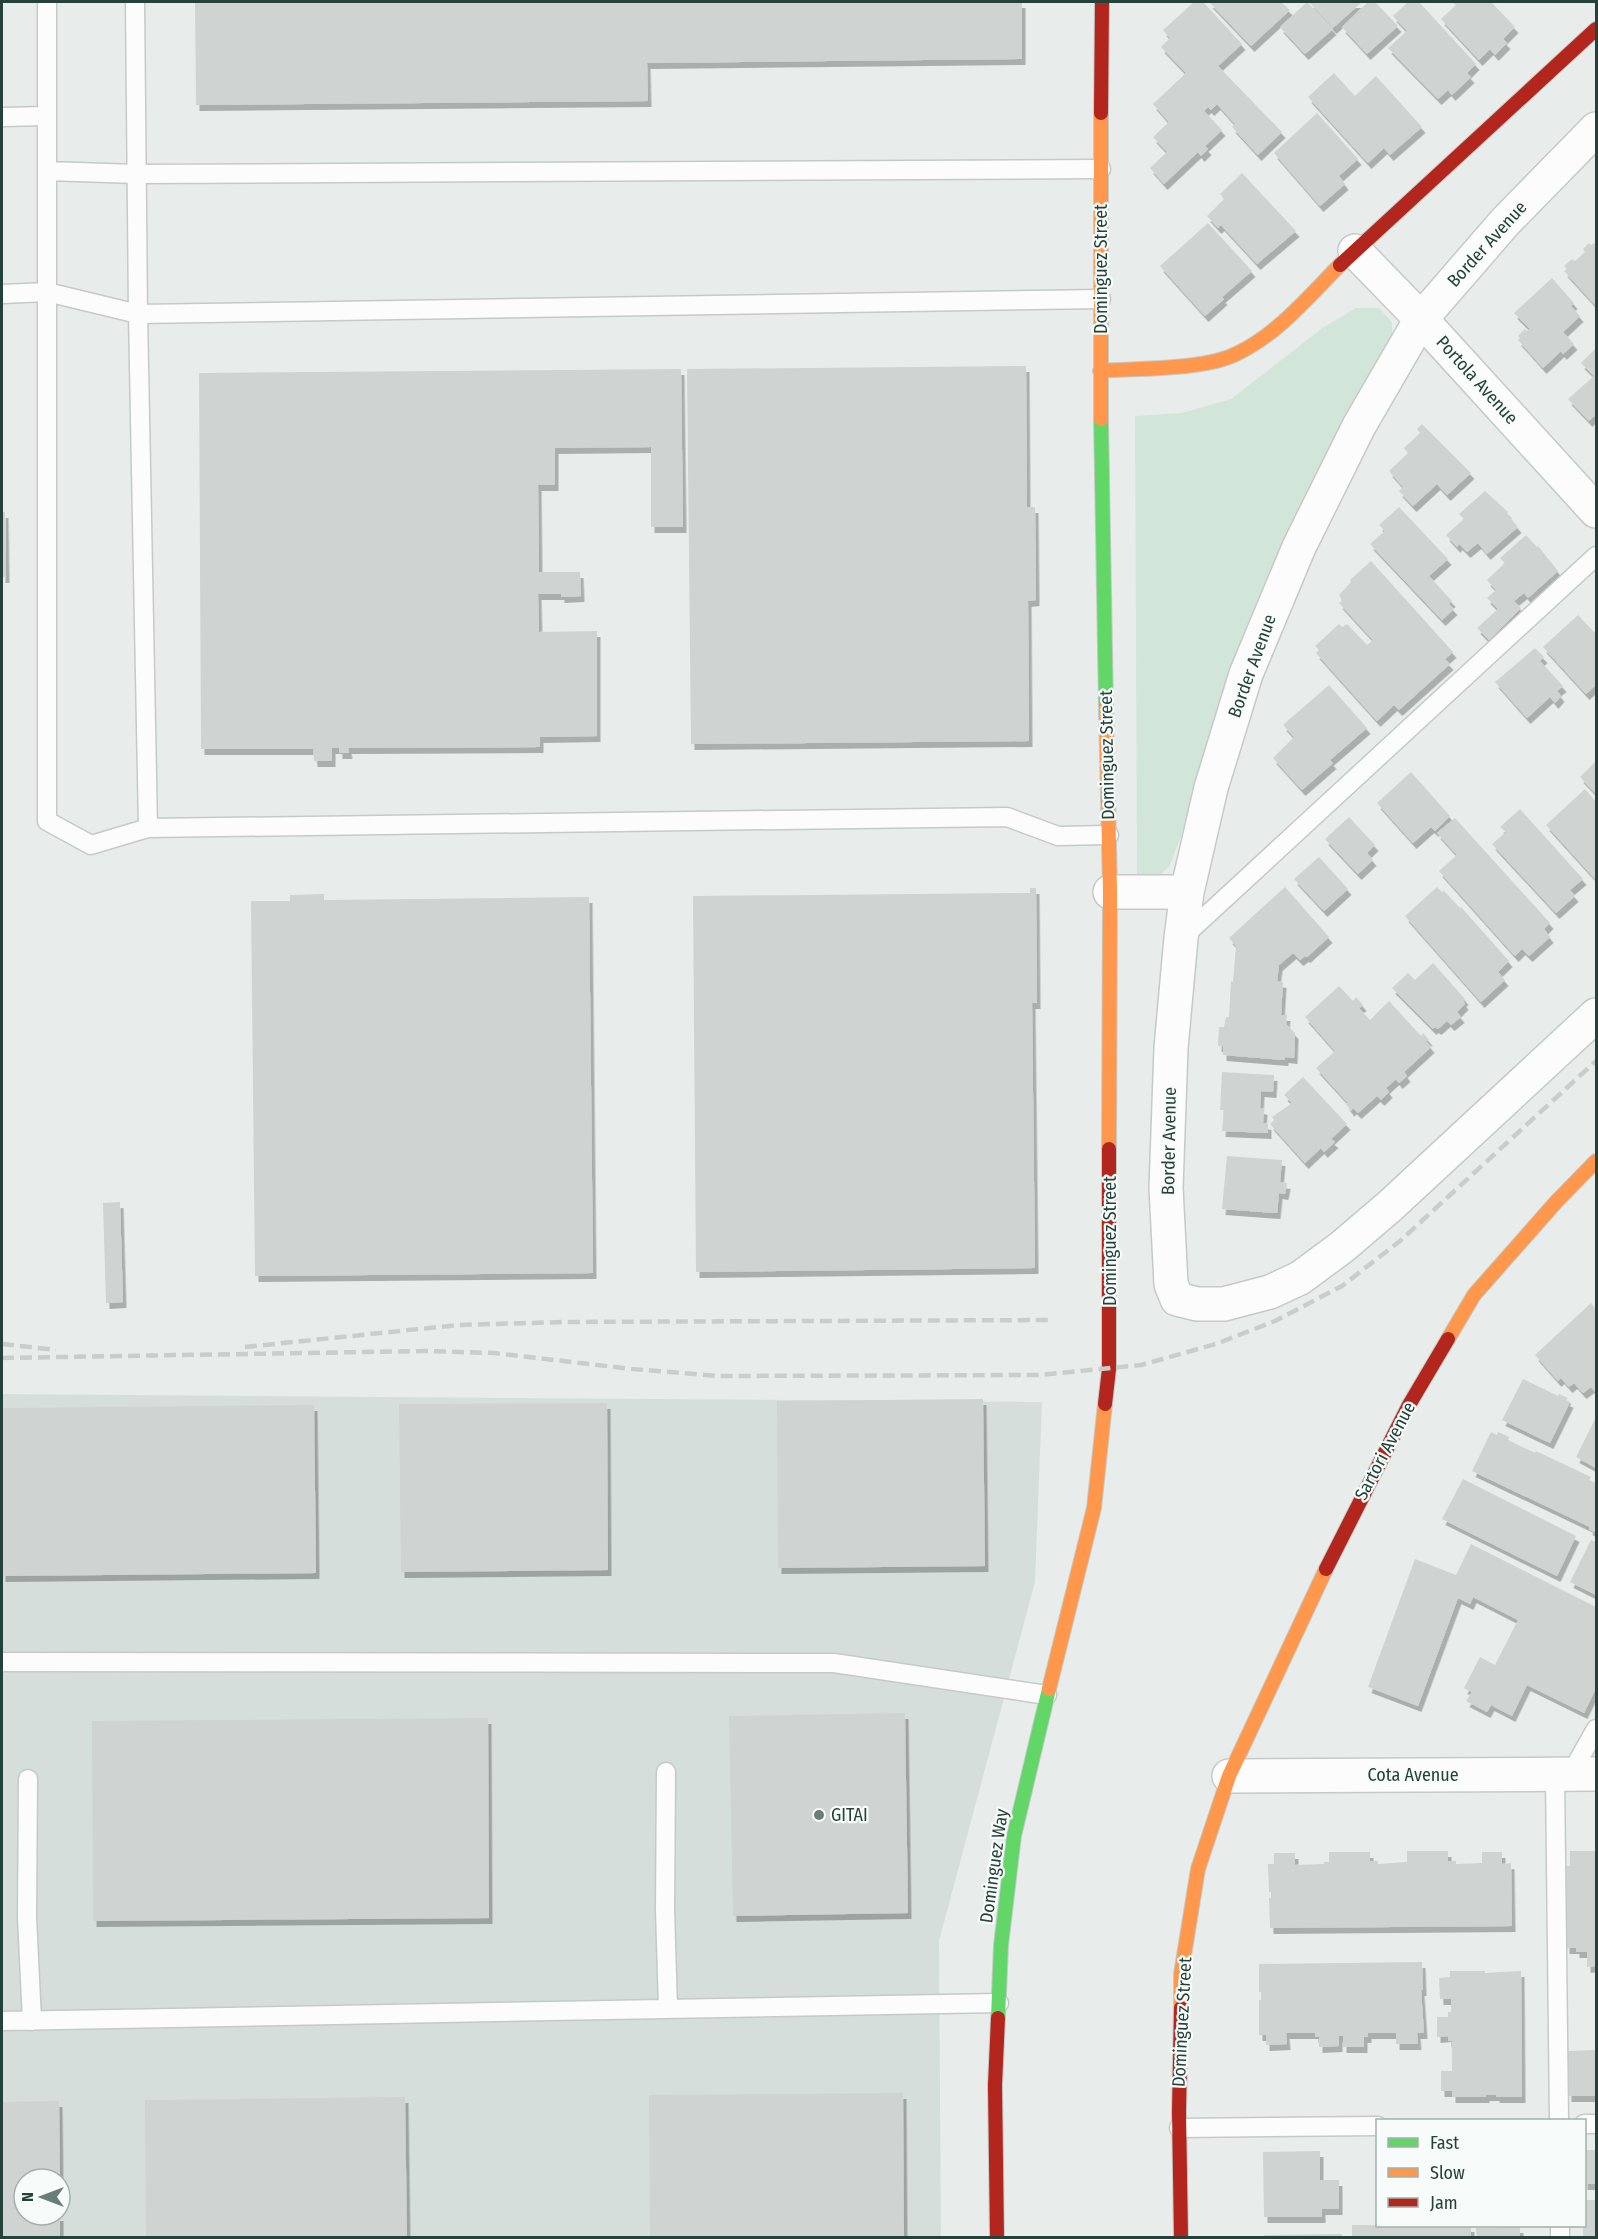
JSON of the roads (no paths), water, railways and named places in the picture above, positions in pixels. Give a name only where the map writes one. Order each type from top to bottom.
[{"type":"street","name":"Dominguez Street","points":[[1094,1508],[1109,1369],[1110,892],[1100,371],[1102,2]]},
{"type":"street","points":[[1100,371],[1201,364],[1235,355],[1272,332],[1355,251],[1596,29]]},
{"type":"street","name":"Border Avenue","points":[[1596,129],[1505,222],[1421,319],[1359,426],[1299,547],[1246,674],[1211,788],[1187,892],[1181,938],[1171,1048],[1166,1188],[1171,1284],[1177,1299],[1197,1304],[1224,1304],[1270,1292],[1300,1278],[1342,1247],[1390,1206],[1596,1016]]},
{"type":"street","name":"Portola Avenue","points":[[1355,251],[1421,319],[1596,511]]},
{"type":"street","points":[[1110,892],[1187,892]]},
{"type":"street","name":"Sartori Avenue","points":[[1228,1776],[1345,1528],[1409,1405],[1474,1294],[1596,1161]]},
{"type":"street","name":"Dominguez Way","points":[[997,2238],[995,2085],[1001,1945],[1014,1836],[1094,1508]]},
{"type":"street","name":"Cota Avenue","points":[[1228,1776],[1574,1774]]},
{"type":"street","name":"Dominguez Street","points":[[1181,2238],[1179,2128],[1181,1974],[1198,1869],[1228,1776]]},
{"type":"lane","points":[[47,2],[47,821],[91,845],[148,828],[1007,818],[1058,836],[1109,835]]},
{"type":"lane","points":[[135,2],[138,314],[148,828]]},
{"type":"lane","points":[[2,117],[47,116]]},
{"type":"lane","points":[[48,171],[136,174],[1101,170]]},
{"type":"lane","points":[[2,294],[47,292],[138,314],[1101,299]]},
{"type":"lane","points":[[1181,938],[1596,556]]},
{"type":"lane","points":[[2,1662],[834,1663],[1047,1695]]},
{"type":"lane","points":[[1558,2119],[1574,1774],[1596,1729]]},
{"type":"lane","points":[[666,1772],[665,1909],[668,2009]]},
{"type":"lane","points":[[28,1779],[27,1917],[32,2021]]},
{"type":"lane","points":[[2,2021],[999,2003]]},
{"type":"lane","points":[[1179,2128],[1376,2126]]},
{"type":"railway","points":[[2,1358],[425,1351],[494,1353],[632,1369],[719,1376],[1039,1375],[1141,1365],[1216,1344],[1275,1321],[1342,1286],[1400,1241],[1596,1061]]},
{"type":"railway","points":[[245,1347],[458,1325],[566,1322],[1053,1320]]},
{"type":"railway","points":[[2,1344],[56,1350]]},
{"type":"place","name":"GITAI","points":[[819,1815]]}]
